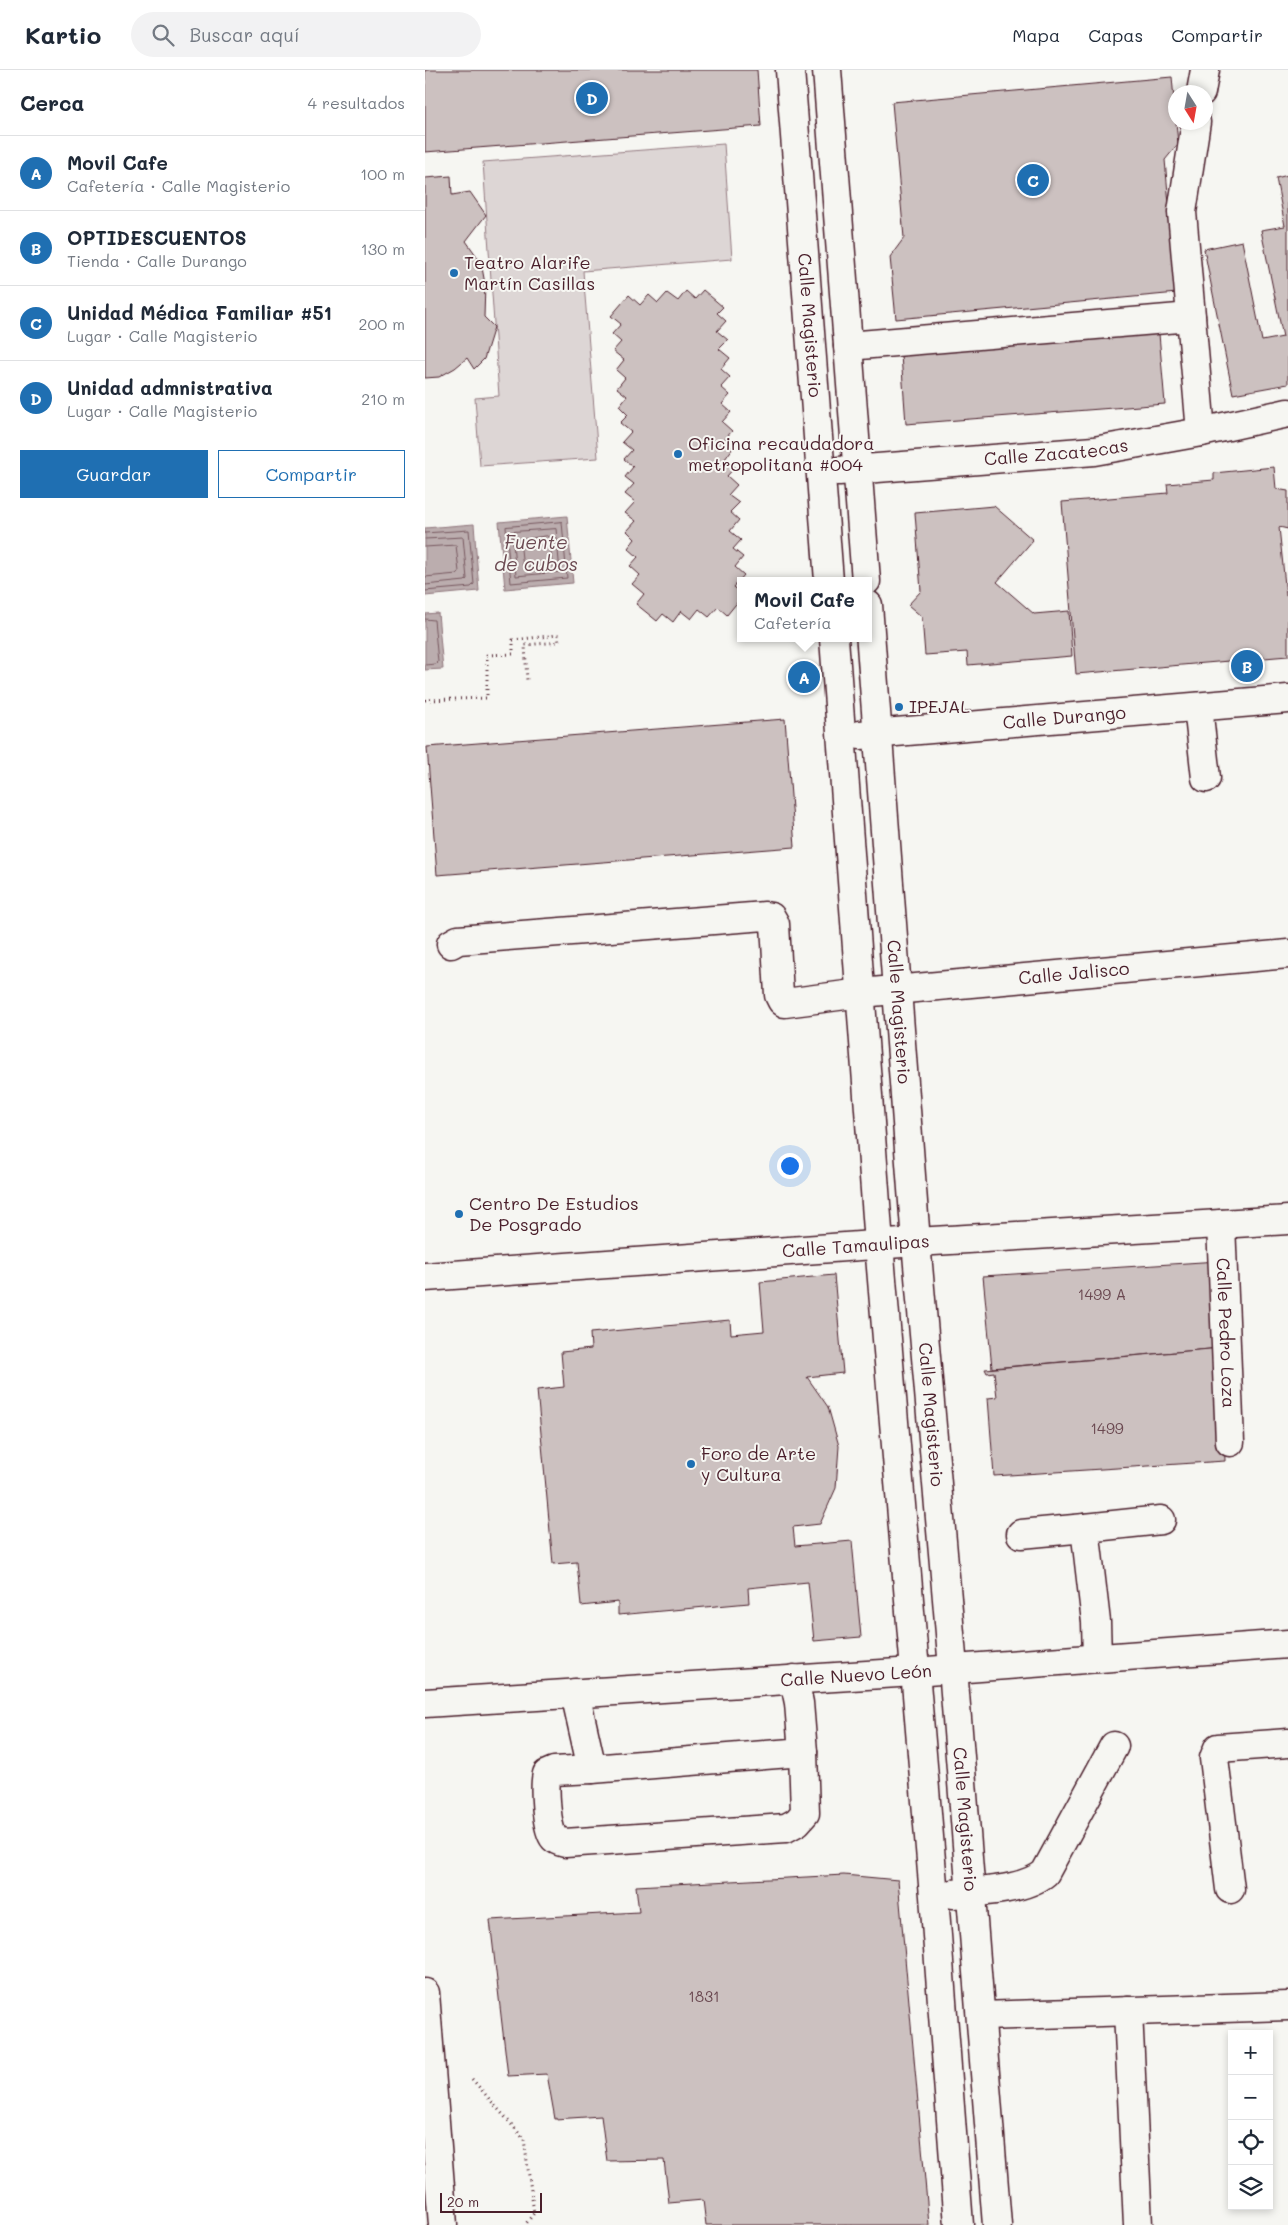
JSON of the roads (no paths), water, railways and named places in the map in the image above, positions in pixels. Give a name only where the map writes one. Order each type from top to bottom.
[{"type":"street","name":"Calle Magisterio","points":[[790,70],[829,577]]},
{"type":"street","name":"Calle Magisterio","points":[[827,70],[866,577]]},
{"type":"street","points":[[1202,85],[1205,70]]},
{"type":"street","points":[[1195,130],[1182,212],[1201,432]]},
{"type":"street","points":[[848,346],[1191,317]]},
{"type":"street","name":"Calle Zacatecas","points":[[821,472],[1094,451],[1201,432],[1288,413]]},
{"type":"street","name":"Calle Magisterio","points":[[834,642],[879,1244],[934,1896],[959,2225]]},
{"type":"street","name":"Calle Magisterio","points":[[871,642],[916,1242],[953,1668],[997,2225]]},
{"type":"street","name":"Calle Durango","points":[[841,736],[1288,699]]},
{"type":"street","points":[[1198,707],[1205,778]]},
{"type":"street","name":"Calle Jalisco","points":[[451,944],[458,940],[771,917],[775,924],[779,995],[785,1003],[861,993],[1288,954]]},
{"type":"street","name":"Calle Tamaulipas","points":[[425,1277],[879,1244],[1288,1220]]},
{"type":"street","name":"Calle Pedro Loza","points":[[1221,1224],[1230,1442]]},
{"type":"street","points":[[1021,1534],[1161,1520]]},
{"type":"street","points":[[1085,1528],[1096,1622],[1097,1658]]},
{"type":"street","name":"Calle Nuevo León","points":[[425,1703],[914,1672],[1288,1644]]},
{"type":"street","points":[[794,1679],[803,1752],[805,1813],[797,1822],[786,1828],[565,1843],[555,1839],[550,1832],[545,1782],[547,1774],[554,1771],[803,1752]]},
{"type":"street","points":[[575,1693],[592,1768]]},
{"type":"street","points":[[1230,1889],[1214,1758],[1218,1748],[1288,1743]]},
{"type":"street","points":[[934,1896],[1012,1887],[1038,1879],[1045,1873],[1114,1746]]},
{"type":"street","points":[[425,1993],[443,2225]]},
{"type":"street","points":[[981,2016],[1288,2006]]},
{"type":"street","points":[[1129,2011],[1138,2225]]},
{"type":"water","name":"Fuente de cubos","points":[[567,516],[573,583],[505,589],[499,522]]},
{"type":"water","name":"Fuente de cubos","points":[[474,524],[479,591],[425,596],[425,528]]},
{"type":"water","points":[[438,613],[443,669],[425,670],[425,614]]},
{"type":"place","name":"Unidad admnistrativa","points":[[592,98]]},
{"type":"place","name":"Unidad Médica Familiar #51","points":[[1033,180]]},
{"type":"place","name":"Teatro Alarife Martín Casillas","points":[[454,273]]},
{"type":"place","name":"Oficina recaudadora metropolitana #004","points":[[678,454]]},
{"type":"place","name":"OPTIDESCUENTOS","points":[[1247,666]]},
{"type":"place","name":"Movil Cafe","points":[[804,677]]},
{"type":"place","name":"IPEJAL","points":[[899,707]]},
{"type":"place","name":"Centro De Estudios De Posgrado","points":[[459,1214]]},
{"type":"place","name":"Foro de Arte y Cultura","points":[[691,1464]]}]
